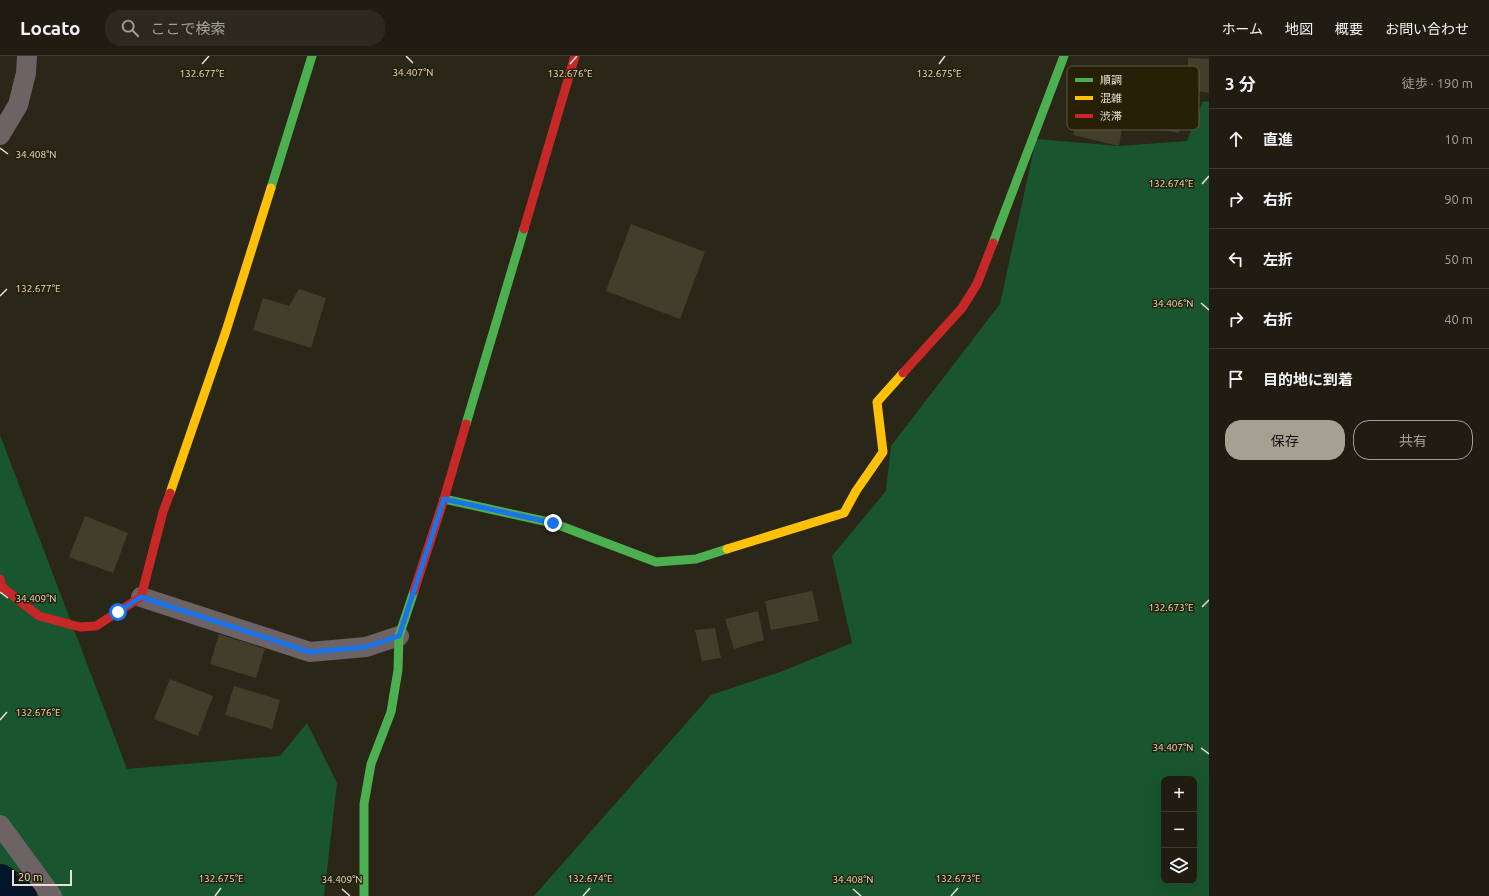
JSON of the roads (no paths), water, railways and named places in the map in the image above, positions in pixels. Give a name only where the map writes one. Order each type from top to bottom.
[{"type":"street","points":[[0,135],[18,105],[26,73],[27,56]]},
{"type":"street","points":[[0,579],[2,587],[39,616],[80,627],[96,626],[141,597],[163,512],[226,331],[312,56]]},
{"type":"street","points":[[364,896],[364,804],[371,764],[391,712],[398,670],[399,636],[444,499],[576,56]]},
{"type":"street","points":[[444,499],[553,523],[656,562],[696,559],[844,513],[856,491],[883,452],[877,402],[962,308],[977,284],[1064,56]]},
{"type":"street","points":[[141,597],[310,652],[366,647],[399,636]]},
{"type":"street","points":[[0,826],[52,896]]},
{"type":"waterway","points":[[0,882],[19,896]]}]
